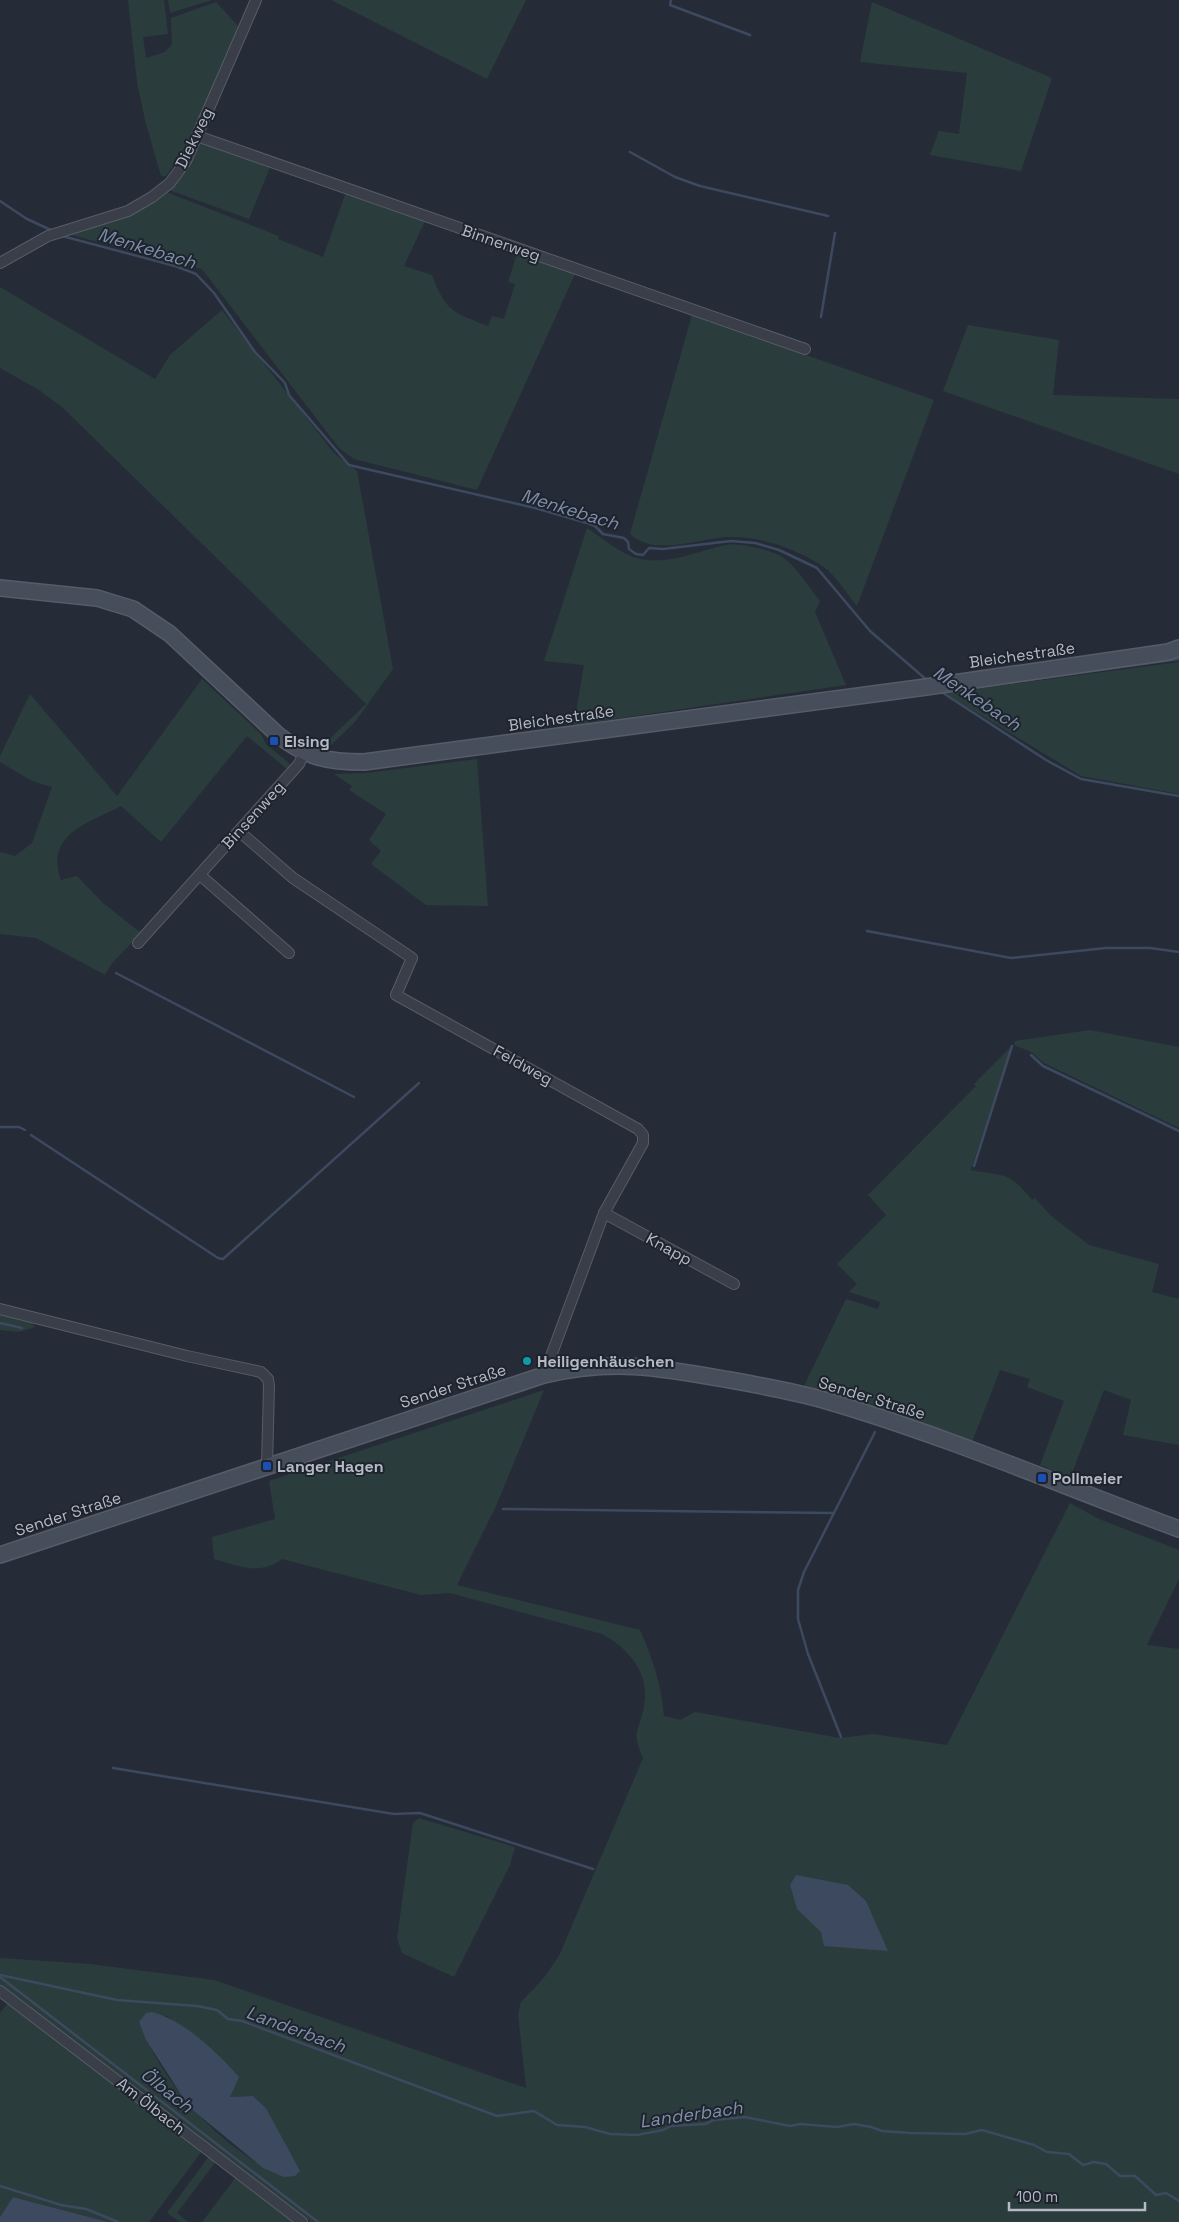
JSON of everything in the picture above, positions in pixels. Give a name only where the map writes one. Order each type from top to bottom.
[{"type":"street","name":"Diekweg","points":[[0,263],[48,236],[128,211],[152,197],[170,183],[186,161],[256,0]]},
{"type":"street","name":"Binnerweg","points":[[197,136],[805,349]]},
{"type":"street","name":"Bleichestraße","points":[[0,588],[97,598],[133,609],[170,634],[278,735],[304,754],[330,760],[364,762],[926,687],[1158,653],[1179,648]]},
{"type":"street","name":"Binsenweg","points":[[138,943],[240,832],[299,764],[304,754]]},
{"type":"street","name":"Feldweg","points":[[240,832],[293,878],[412,958],[396,995],[638,1129],[643,1135],[643,1143],[604,1213],[544,1375]]},
{"type":"street","points":[[200,875],[289,953]]},
{"type":"street","name":"Knapp","points":[[604,1213],[734,1284]]},
{"type":"street","points":[[0,1308],[187,1356],[261,1372],[268,1379],[269,1386],[267,1466]]},
{"type":"street","name":"Sender Straße","points":[[0,1555],[544,1375],[566,1369],[613,1364],[662,1368],[768,1387],[825,1400],[928,1433],[1179,1529]]},
{"type":"street","name":"Am Ölbach","points":[[0,1990],[302,2222]]},
{"type":"shaded area","points":[[128,0],[164,0],[168,34],[143,37],[146,58],[165,52],[172,44],[171,18],[216,2],[239,27],[190,139],[167,175],[165,170],[167,176],[161,176],[145,120],[137,82]]},
{"type":"shaded area","points":[[168,0],[212,0],[170,13]]},
{"type":"shaded area","points":[[331,0],[526,0],[487,79]]},
{"type":"shaded area","points":[[872,2],[1052,78],[1021,171],[930,155],[939,131],[959,134],[967,73],[860,62]]},
{"type":"shaded area","points":[[206,141],[271,165],[249,219],[169,190],[198,145]]},
{"type":"shaded area","points":[[166,192],[279,236],[278,239],[323,257],[346,192],[425,221],[404,266],[432,275],[446,304],[459,314],[488,326],[492,316],[504,319],[515,284],[508,282],[517,254],[575,274],[477,490],[354,459],[339,448],[202,269],[67,234],[127,217]]},
{"type":"shaded area","points":[[0,287],[155,379],[170,355],[222,310],[334,453],[357,471],[393,669],[355,722],[324,752],[319,749],[366,704],[62,407],[39,390],[0,368]]},
{"type":"shaded area","points":[[692,315],[934,400],[857,606],[837,579],[827,570],[802,554],[779,545],[756,539],[732,537],[679,544],[652,545],[630,534]]},
{"type":"shaded area","points":[[968,325],[1059,340],[1053,395],[1179,399],[1179,474],[943,391]]},
{"type":"shaded area","points":[[587,528],[619,550],[640,559],[673,559],[726,545],[753,547],[779,555],[796,570],[820,601],[815,612],[846,685],[574,725],[584,665],[544,661]]},
{"type":"shaded area","points":[[1179,662],[1179,794],[1081,776],[944,693]]},
{"type":"shaded area","points":[[202,679],[261,734],[266,744],[290,764],[288,770],[247,736],[161,842],[121,806],[83,825],[64,841],[59,851],[57,864],[61,880],[77,876],[103,903],[141,933],[112,963],[105,975],[36,938],[0,934],[0,852],[15,856],[32,843],[52,787],[32,781],[0,762],[0,756],[30,694],[117,796]]},
{"type":"shaded area","points":[[477,759],[488,906],[426,905],[371,864],[381,851],[369,840],[386,814],[349,790],[352,786],[334,774],[366,773]]},
{"type":"shaded area","points":[[1090,1030],[1179,1047],[1179,1128],[1044,1063],[1031,1052],[1014,1045],[1015,1041]]},
{"type":"shaded area","points":[[1011,1047],[971,1170],[1000,1175],[1012,1180],[1032,1200],[1035,1198],[1050,1215],[1089,1245],[1159,1264],[1152,1292],[1179,1299],[1179,1445],[1123,1435],[1131,1400],[1104,1390],[1070,1478],[1040,1465],[1064,1401],[1027,1387],[1030,1379],[1000,1370],[972,1442],[886,1408],[804,1386],[846,1299],[878,1309],[880,1302],[849,1292],[857,1284],[837,1264],[886,1215],[868,1195],[976,1086],[974,1084]]},
{"type":"shaded area","points":[[0,1315],[31,1322],[35,1327],[19,1332],[0,1330]]},
{"type":"shaded area","points":[[544,1390],[496,1506],[457,1585],[640,1630],[656,1672],[664,1716],[680,1720],[695,1712],[840,1738],[873,1734],[947,1745],[1070,1503],[1099,1519],[1179,1550],[1179,1579],[1147,1645],[1179,1649],[1179,2222],[311,2222],[0,1986],[0,1958],[90,1964],[214,1980],[526,2088],[518,2014],[521,2002],[543,1979],[559,1956],[643,1758],[637,1742],[637,1732],[645,1694],[641,1673],[629,1654],[602,1634],[450,1593],[421,1595],[282,1559],[265,1567],[249,1568],[214,1559],[212,1537],[275,1519],[269,1481]],"holes":[[[167,2016],[176,2023],[231,2093],[230,2097],[253,2096],[266,2108],[299,2171],[295,2176],[269,2170],[242,2153],[205,2121],[174,2085],[160,2065],[139,2022]]]},
{"type":"shaded area","points":[[419,1818],[515,1847],[510,1865],[454,1977],[402,1953],[397,1938],[413,1823]]},
{"type":"shaded area","points":[[9,2002],[202,2151],[149,2222],[108,2222],[13,2197],[0,2217],[0,2013]]},
{"type":"shaded area","points":[[210,2155],[217,2160],[177,2213],[188,2222],[180,2222],[167,2213]]},
{"type":"shaded area","points":[[236,2177],[296,2222],[202,2222]]},
{"type":"water","points":[[796,1875],[848,1885],[866,1901],[888,1951],[824,1946],[821,1932],[797,1909],[790,1885]]},
{"type":"water","points":[[152,2012],[176,2022],[188,2030],[211,2048],[239,2077],[230,2097],[253,2096],[266,2108],[300,2171],[295,2176],[284,2177],[263,2168],[189,2107],[146,2040],[139,2022],[146,2013]]},
{"type":"water","points":[[13,2197],[108,2222],[0,2222],[0,2217]]},
{"type":"waterway","points":[[671,0],[670,5],[750,35]]},
{"type":"waterway","points":[[630,152],[675,177],[700,186],[828,216]]},
{"type":"waterway","name":"Menkebach","points":[[0,201],[27,219],[53,231]]},
{"type":"waterway","points":[[821,317],[835,233]]},
{"type":"waterway","name":"Menkebach","points":[[62,236],[175,266],[196,274],[214,293],[255,352],[285,383],[289,395],[349,465],[535,508],[587,523],[595,526],[603,534],[624,538],[628,542],[629,549],[636,554],[643,555],[649,548],[663,549],[731,541],[755,543],[779,550],[817,568],[870,631],[928,681]]},
{"type":"waterway","points":[[972,688],[1179,659]]},
{"type":"waterway","name":"Menkebach","points":[[940,691],[1046,760],[1081,779],[1179,796]]},
{"type":"waterway","points":[[867,931],[1011,958],[1106,948],[1150,948],[1179,952]]},
{"type":"waterway","points":[[116,973],[354,1097]]},
{"type":"waterway","points":[[974,1166],[1012,1046]]},
{"type":"waterway","points":[[1031,1055],[1043,1066],[1179,1131]]},
{"type":"waterway","points":[[31,1135],[218,1258],[223,1259],[419,1083]]},
{"type":"waterway","points":[[0,1127],[19,1127],[25,1130]]},
{"type":"waterway","points":[[0,1323],[22,1328]]},
{"type":"waterway","points":[[841,1737],[808,1654],[798,1619],[798,1590],[804,1572],[875,1432]]},
{"type":"waterway","points":[[503,1509],[834,1513]]},
{"type":"waterway","points":[[113,1768],[394,1814],[420,1813],[593,1869]]},
{"type":"waterway","name":"Landerbach","points":[[0,1975],[117,2000],[197,2006],[217,2010],[228,2019],[242,2021],[497,2116],[534,2111],[557,2125],[585,2127],[610,2134],[637,2135],[663,2130],[671,2126],[705,2124],[714,2120],[745,2117],[790,2126],[800,2124],[837,2127],[854,2124],[882,2131],[910,2133],[965,2134],[982,2130],[1034,2145],[1047,2152],[1069,2154],[1083,2165],[1094,2162],[1106,2164],[1120,2176],[1135,2176],[1156,2195],[1166,2193],[1179,2201]]},
{"type":"waterway","name":"Ölbach","points":[[0,1977],[318,2222]]},
{"type":"waterway","points":[[0,2186],[61,2205],[86,2209],[118,2222]]},
{"type":"place","name":"Elsing","points":[[274,741]]},
{"type":"place","name":"Heiligenhäuschen","points":[[527,1361]]},
{"type":"place","name":"Langer Hagen","points":[[267,1466]]},
{"type":"place","name":"Pollmeier","points":[[1042,1478]]}]
